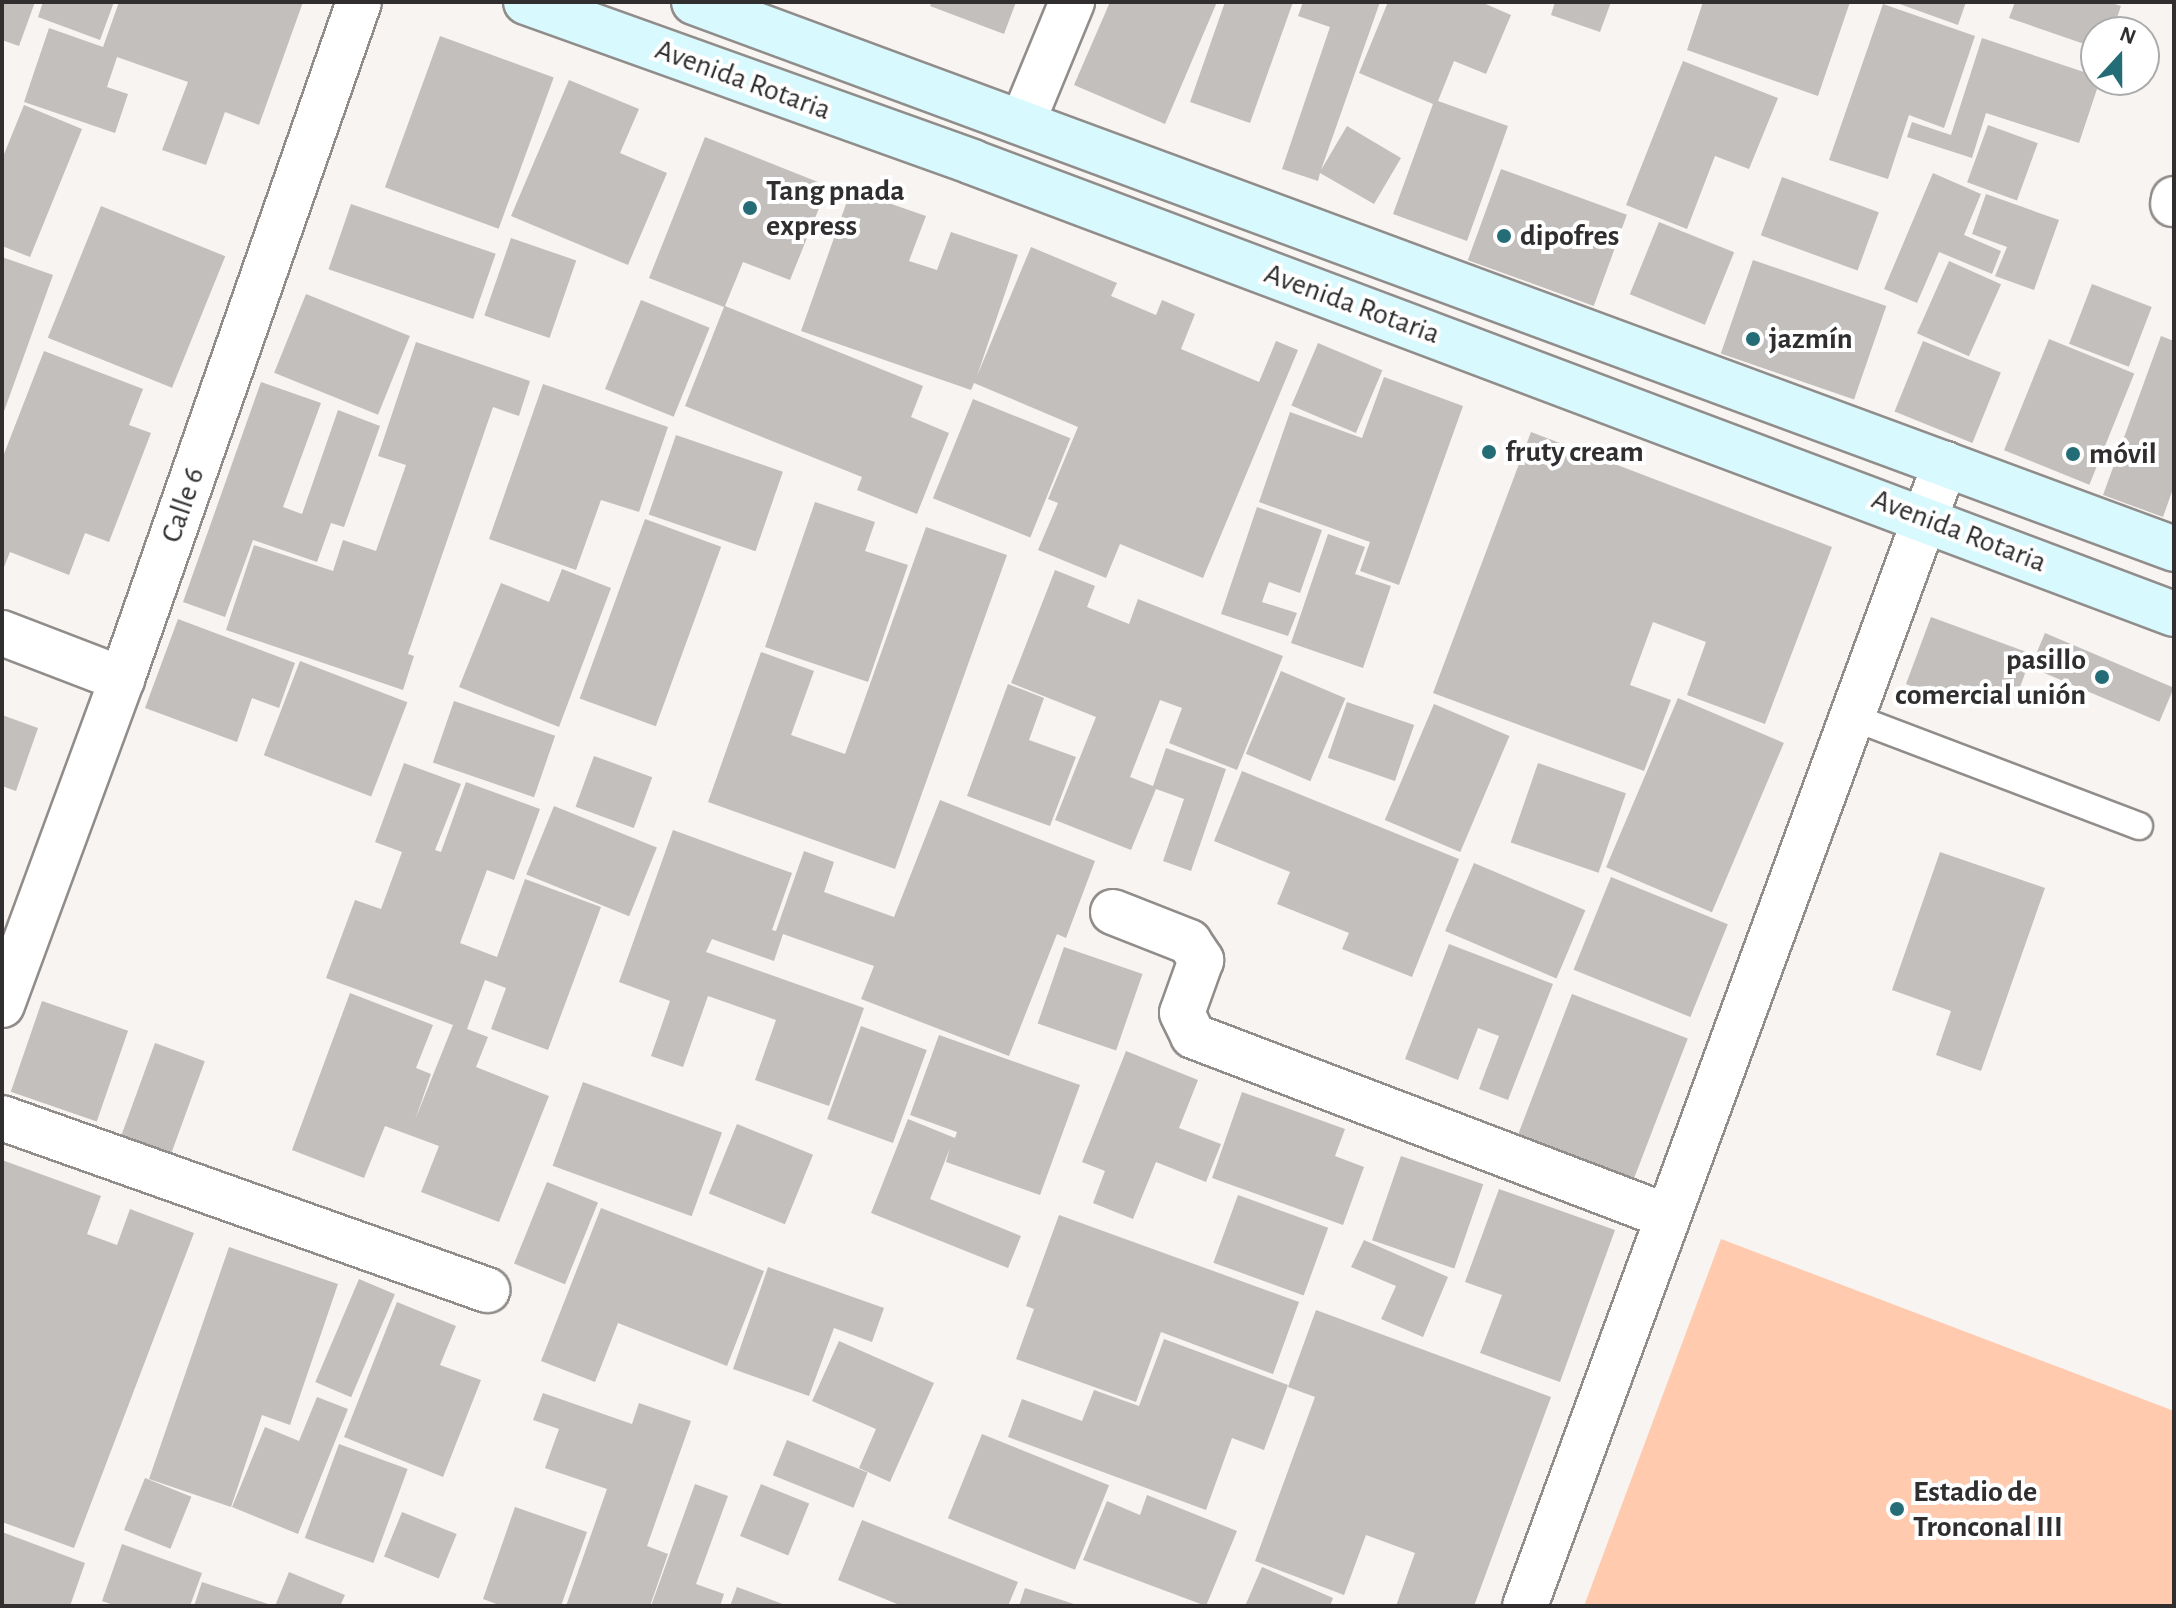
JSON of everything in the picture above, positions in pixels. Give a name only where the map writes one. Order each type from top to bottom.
[{"type":"street","name":"Calle 6","points":[[2,1005],[122,679],[359,2]]},
{"type":"street","name":"Avenida Rotaria","points":[[526,2],[1926,518],[2174,614]]},
{"type":"street","name":"Avenida Rotaria","points":[[694,2],[1023,121],[2174,549]]},
{"type":"street","points":[[1023,121],[1072,2]]},
{"type":"street","points":[[1525,1606],[1945,464]]},
{"type":"street","points":[[2,633],[122,679]]},
{"type":"street","points":[[1113,912],[1189,942],[1201,960],[1182,1013],[1193,1036],[1666,1216]]},
{"type":"street","points":[[2,1118],[487,1290]]},
{"type":"lane","points":[[1852,717],[2139,826]]},
{"type":"shaded area","name":"Estadio de Tronconal III","points":[[1721,1239],[2174,1411],[2174,1606],[1584,1606]]},
{"type":"building","points":[[2,2],[35,2],[19,46],[2,40]]},
{"type":"building","points":[[43,2],[114,2],[100,40],[38,17]]},
{"type":"building","points":[[119,2],[303,2],[259,125],[225,112],[206,165],[162,150],[188,82],[117,57],[107,87],[128,94],[115,133],[24,102],[49,28],[103,47]]},
{"type":"building","points":[[932,2],[1016,2],[1004,34],[930,6]]},
{"type":"building","points":[[1110,2],[1217,2],[1165,124],[1074,85]]},
{"type":"building","points":[[1225,2],[1293,2],[1250,123],[1190,102]]},
{"type":"building","points":[[1303,2],[1380,2],[1321,170],[1347,126],[1401,158],[1374,204],[1320,173],[1318,181],[1282,169],[1330,27],[1298,16]]},
{"type":"building","points":[[1388,2],[1481,2],[1511,15],[1486,74],[1454,61],[1438,101],[1508,126],[1467,241],[1393,214],[1433,104],[1359,73]]},
{"type":"building","points":[[1555,2],[1611,2],[1600,32],[1551,15]]},
{"type":"building","points":[[1703,2],[1850,2],[1818,96],[1687,50]]},
{"type":"building","points":[[1894,2],[1966,2],[1958,25]]},
{"type":"building","points":[[2015,2],[2108,2],[2121,6],[2118,16],[2080,16],[2080,42],[2009,18]]},
{"type":"building","points":[[1883,4],[1975,36],[1944,128],[1909,115],[1888,179],[1829,160]]},
{"type":"building","points":[[440,36],[554,77],[499,229],[385,187]]},
{"type":"building","points":[[1982,38],[2080,71],[2080,96],[2095,96],[2079,143],[1986,113],[1972,158],[1907,137],[1912,122],[1951,135]]},
{"type":"building","points":[[1683,61],[1778,98],[1749,169],[1715,156],[1687,229],[1626,205]]},
{"type":"building","points":[[569,80],[639,109],[620,153],[667,173],[628,265],[511,216]]},
{"type":"building","points":[[24,105],[82,129],[30,257],[2,246],[2,159]]},
{"type":"building","points":[[1988,125],[2038,143],[2017,200],[1967,182]]},
{"type":"building","points":[[705,137],[828,186],[790,280],[743,262],[725,306],[923,386],[911,417],[949,433],[917,514],[857,490],[862,477],[685,406],[724,307],[649,278]]},
{"type":"building","points":[[1501,169],[1627,215],[1594,306],[1468,260]]},
{"type":"building","points":[[1933,173],[1981,194],[1964,235],[2001,251],[1992,274],[1939,252],[1917,303],[1884,289]]},
{"type":"building","points":[[1782,177],[1879,212],[1858,270],[1761,235]]},
{"type":"building","points":[[851,190],[926,216],[909,261],[937,270],[951,232],[1018,255],[977,376],[1031,247],[1117,283],[1111,296],[1156,315],[1162,300],[1195,314],[1181,349],[1259,382],[1276,341],[1298,350],[1203,578],[1120,544],[1106,578],[1038,550],[1058,503],[1048,499],[1078,427],[974,383],[971,390],[801,331]]},
{"type":"building","points":[[1986,194],[2059,220],[2034,290],[1995,276],[2007,247],[1972,234]]},
{"type":"building","points":[[351,204],[496,254],[473,319],[329,269]]},
{"type":"building","points":[[101,206],[225,256],[172,388],[48,338]]},
{"type":"building","points":[[1659,222],[1734,252],[1705,325],[1630,294]]},
{"type":"building","points":[[511,238],[576,260],[550,338],[484,316]]},
{"type":"building","points":[[2,257],[53,275],[2,417]]},
{"type":"building","points":[[1753,260],[1886,306],[1854,400],[1721,354]]},
{"type":"building","points":[[1949,261],[2001,284],[1969,356],[1917,333]]},
{"type":"building","points":[[2092,284],[2152,307],[2129,367],[2069,344]]},
{"type":"building","points":[[306,294],[410,336],[378,415],[274,373]]},
{"type":"building","points":[[641,300],[710,328],[674,417],[605,389]]},
{"type":"building","points":[[2161,336],[2174,341],[2174,486],[2163,517],[2103,495]]},
{"type":"building","points":[[2049,339],[2134,373],[2089,485],[2004,450]]},
{"type":"building","points":[[1923,341],[2001,372],[1972,443],[1895,411]]},
{"type":"building","points":[[416,342],[530,381],[519,416],[493,407],[408,654],[414,656],[403,690],[226,630],[254,545],[333,571],[343,540],[376,551],[406,465],[378,456]]},
{"type":"building","points":[[1318,343],[1382,370],[1356,433],[1291,406]]},
{"type":"building","points":[[44,351],[143,389],[129,425],[151,433],[109,542],[85,533],[69,575],[10,552],[2,572],[2,459]]},
{"type":"building","points":[[1384,377],[1463,406],[1399,585],[1360,571],[1370,542],[1259,502],[1290,412],[1362,438]]},
{"type":"building","points":[[261,382],[321,403],[283,507],[302,514],[338,410],[380,426],[344,527],[331,523],[317,562],[253,540],[225,617],[183,602]]},
{"type":"building","points":[[543,384],[668,427],[639,512],[601,500],[576,570],[489,539]]},
{"type":"building","points":[[973,399],[1070,438],[1030,538],[933,498]]},
{"type":"building","points":[[1531,432],[1832,547],[1765,724],[1687,695],[1706,642],[1653,622],[1630,685],[1671,700],[1644,771],[1433,693]]},
{"type":"building","points":[[676,435],[783,472],[755,551],[649,514]]},
{"type":"building","points":[[815,502],[875,522],[865,551],[908,565],[868,682],[765,647]]},
{"type":"building","points":[[1257,507],[1322,530],[1300,593],[1269,582],[1262,602],[1297,613],[1288,636],[1221,614]]},
{"type":"building","points":[[645,519],[721,547],[656,726],[580,698]]},
{"type":"building","points":[[926,527],[1007,555],[895,869],[708,802],[761,652],[814,671],[791,735],[845,754]]},
{"type":"building","points":[[1328,534],[1365,547],[1355,574],[1391,586],[1363,668],[1291,643]]},
{"type":"building","points":[[562,569],[611,588],[559,727],[459,687],[501,583],[549,602]]},
{"type":"building","points":[[1055,570],[1095,586],[1087,607],[1129,624],[1138,599],[1283,656],[1237,770],[1169,743],[1182,708],[1160,700],[1130,777],[1153,786],[1166,748],[1226,769],[1191,871],[1163,861],[1184,799],[1156,789],[1131,850],[1055,820],[1096,717],[1011,683]]},
{"type":"building","points":[[1931,617],[2032,654],[2014,704],[1960,684],[1953,702],[1906,684]]},
{"type":"building","points":[[178,619],[295,663],[279,708],[252,698],[237,742],[145,708]]},
{"type":"building","name":"pasillo comercial unión","points":[[2045,633],[2174,688],[2159,722],[2031,667]]},
{"type":"building","points":[[300,661],[407,702],[371,797],[264,755]]},
{"type":"building","points":[[1281,671],[1345,698],[1310,781],[1246,754]]},
{"type":"building","points":[[1008,684],[1044,698],[1029,740],[1076,757],[1050,826],[967,796]]},
{"type":"building","points":[[1678,698],[1784,743],[1712,912],[1606,867]]},
{"type":"building","points":[[454,701],[555,736],[534,797],[433,762]]},
{"type":"building","points":[[1347,702],[1414,725],[1395,781],[1328,758]]},
{"type":"building","points":[[1434,704],[1509,736],[1460,852],[1385,820]]},
{"type":"building","points":[[2,715],[38,728],[16,791],[2,786]]},
{"type":"building","points":[[594,756],[652,777],[634,828],[576,807]]},
{"type":"building","points":[[404,763],[461,784],[435,850],[441,852],[466,782],[540,809],[514,880],[487,870],[460,943],[497,957],[525,879],[601,907],[548,1050],[491,1029],[506,988],[485,980],[467,1029],[488,1037],[476,1067],[549,1096],[499,1222],[421,1192],[439,1146],[385,1126],[364,1178],[292,1150],[350,993],[433,1025],[416,1068],[431,1074],[415,1120],[453,1025],[326,978],[355,900],[381,909],[402,852],[375,842]]},
{"type":"building","points":[[1538,763],[1626,793],[1599,873],[1511,842]]},
{"type":"building","points":[[1242,771],[1459,859],[1412,977],[1342,949],[1349,933],[1277,904],[1290,872],[1214,841]]},
{"type":"building","points":[[940,800],[1095,861],[1066,938],[1057,934],[1009,1056],[861,999],[874,966],[783,934],[774,961],[712,939],[706,952],[864,1008],[829,1106],[755,1080],[776,1020],[708,996],[683,1067],[651,1056],[670,1001],[619,982],[673,830],[792,873],[772,930],[776,931],[804,851],[834,862],[824,892],[894,917]]},
{"type":"building","points":[[554,806],[657,848],[629,916],[526,875]]},
{"type":"building","points":[[1940,852],[2045,888],[1981,1071],[1936,1055],[1951,1011],[1892,990]]},
{"type":"building","points":[[1474,863],[1585,910],[1556,978],[1445,931]]},
{"type":"building","points":[[1611,877],[1728,924],[1690,1017],[1574,970]]},
{"type":"building","points":[[1449,944],[1553,984],[1508,1100],[1479,1089],[1499,1036],[1478,1028],[1458,1080],[1405,1059]]},
{"type":"building","points":[[1064,947],[1142,974],[1116,1051],[1038,1024]]},
{"type":"building","points":[[1572,994],[1688,1038],[1632,1184],[1516,1140]]},
{"type":"building","points":[[42,1001],[128,1031],[97,1121],[11,1092]]},
{"type":"building","points":[[861,1026],[927,1050],[893,1143],[827,1119]]},
{"type":"building","points":[[939,1035],[1080,1085],[1040,1195],[946,1162],[950,1148],[930,1199],[1021,1236],[1008,1268],[871,1213],[908,1119],[955,1138],[957,1132],[910,1115]]},
{"type":"building","points":[[155,1043],[205,1061],[168,1162],[118,1144]]},
{"type":"building","points":[[1126,1051],[1198,1080],[1179,1128],[1221,1144],[1206,1182],[1156,1162],[1133,1219],[1093,1203],[1105,1171],[1082,1162]]},
{"type":"building","points":[[583,1082],[722,1133],[692,1216],[553,1166]]},
{"type":"building","points":[[1242,1092],[1345,1129],[1335,1156],[1364,1167],[1343,1225],[1212,1178]]},
{"type":"building","points":[[737,1124],[813,1155],[785,1224],[709,1194]]},
{"type":"building","points":[[1401,1156],[1483,1184],[1454,1268],[1372,1240]]},
{"type":"building","points":[[2,1160],[101,1196],[87,1234],[117,1245],[130,1209],[194,1233],[74,1548],[2,1522]]},
{"type":"building","points":[[547,1182],[598,1203],[565,1284],[514,1264]]},
{"type":"building","points":[[1499,1189],[1615,1230],[1560,1382],[1480,1353],[1502,1295],[1465,1282]]},
{"type":"building","points":[[1238,1195],[1328,1228],[1304,1295],[1213,1263]]},
{"type":"building","points":[[601,1208],[764,1271],[727,1366],[618,1323],[595,1382],[541,1361]]},
{"type":"building","points":[[1059,1215],[1299,1302],[1273,1374],[1161,1332],[1136,1402],[1016,1359],[1034,1309],[1026,1306]]},
{"type":"building","points":[[1364,1240],[1448,1277],[1423,1337],[1381,1319],[1396,1286],[1351,1267]]},
{"type":"building","points":[[229,1247],[338,1284],[290,1425],[262,1415],[231,1507],[149,1479]]},
{"type":"building","points":[[768,1267],[884,1308],[872,1342],[834,1328],[809,1396],[733,1369]]},
{"type":"building","points":[[359,1279],[395,1294],[351,1397],[315,1382]]},
{"type":"building","points":[[397,1302],[456,1326],[440,1365],[481,1380],[443,1477],[344,1437]]},
{"type":"building","points":[[1316,1310],[1551,1397],[1474,1606],[1396,1606],[1415,1553],[1366,1535],[1344,1595],[1255,1561],[1315,1397],[1288,1387]]},
{"type":"building","points":[[1164,1339],[1288,1385],[1264,1450],[1232,1438],[1206,1510],[1008,1437],[1022,1399],[1082,1421],[1094,1390],[1139,1406]]},
{"type":"building","points":[[839,1341],[934,1383],[890,1482],[859,1468],[876,1429],[812,1401]]},
{"type":"building","points":[[543,1393],[632,1424],[639,1403],[691,1421],[647,1546],[668,1554],[650,1606],[566,1606],[607,1489],[545,1468],[559,1429],[533,1420]]},
{"type":"building","points":[[317,1397],[348,1409],[298,1534],[232,1507],[265,1427],[299,1441]]},
{"type":"building","points":[[982,1434],[1109,1485],[1075,1570],[948,1518]]},
{"type":"building","points":[[787,1440],[868,1473],[853,1508],[773,1475]]},
{"type":"building","points":[[339,1444],[408,1469],[373,1563],[305,1538]]},
{"type":"building","points":[[145,1478],[191,1497],[170,1549],[124,1530]]},
{"type":"building","points":[[695,1484],[728,1496],[696,1584],[724,1594],[720,1606],[651,1606]]},
{"type":"building","points":[[761,1484],[809,1503],[788,1555],[740,1536]]},
{"type":"building","points":[[1147,1495],[1237,1531],[1206,1606],[1083,1560],[1107,1501],[1140,1515]]},
{"type":"building","points":[[515,1507],[587,1532],[561,1606],[502,1606],[483,1599]]},
{"type":"building","points":[[402,1512],[457,1534],[439,1579],[384,1557]]},
{"type":"building","points":[[862,1520],[1018,1582],[1008,1606],[902,1606],[838,1580]]},
{"type":"building","points":[[2,1532],[85,1563],[70,1606],[2,1606]]},
{"type":"building","points":[[122,1544],[202,1573],[190,1606],[116,1606],[102,1601]]},
{"type":"building","points":[[1262,1567],[1333,1598],[1330,1606],[1245,1606]]},
{"type":"building","points":[[289,1572],[345,1595],[340,1606],[275,1606]]},
{"type":"building","points":[[202,1582],[271,1605],[271,1606],[194,1606]]},
{"type":"building","points":[[737,1587],[788,1606],[730,1606]]},
{"type":"building","points":[[1025,1588],[1077,1605],[1077,1606],[1019,1606]]},
{"type":"place","name":"Tang pnada express","points":[[750,208]]},
{"type":"place","name":"dipofres","points":[[1504,236]]},
{"type":"place","name":"jazmín","points":[[1753,339]]},
{"type":"place","name":"fruty cream","points":[[1489,452]]},
{"type":"place","name":"móvil","points":[[2073,454]]},
{"type":"place","name":"pasillo comercial unión","points":[[2102,677]]},
{"type":"place","name":"Estadio de Tronconal III","points":[[1897,1509]]}]
